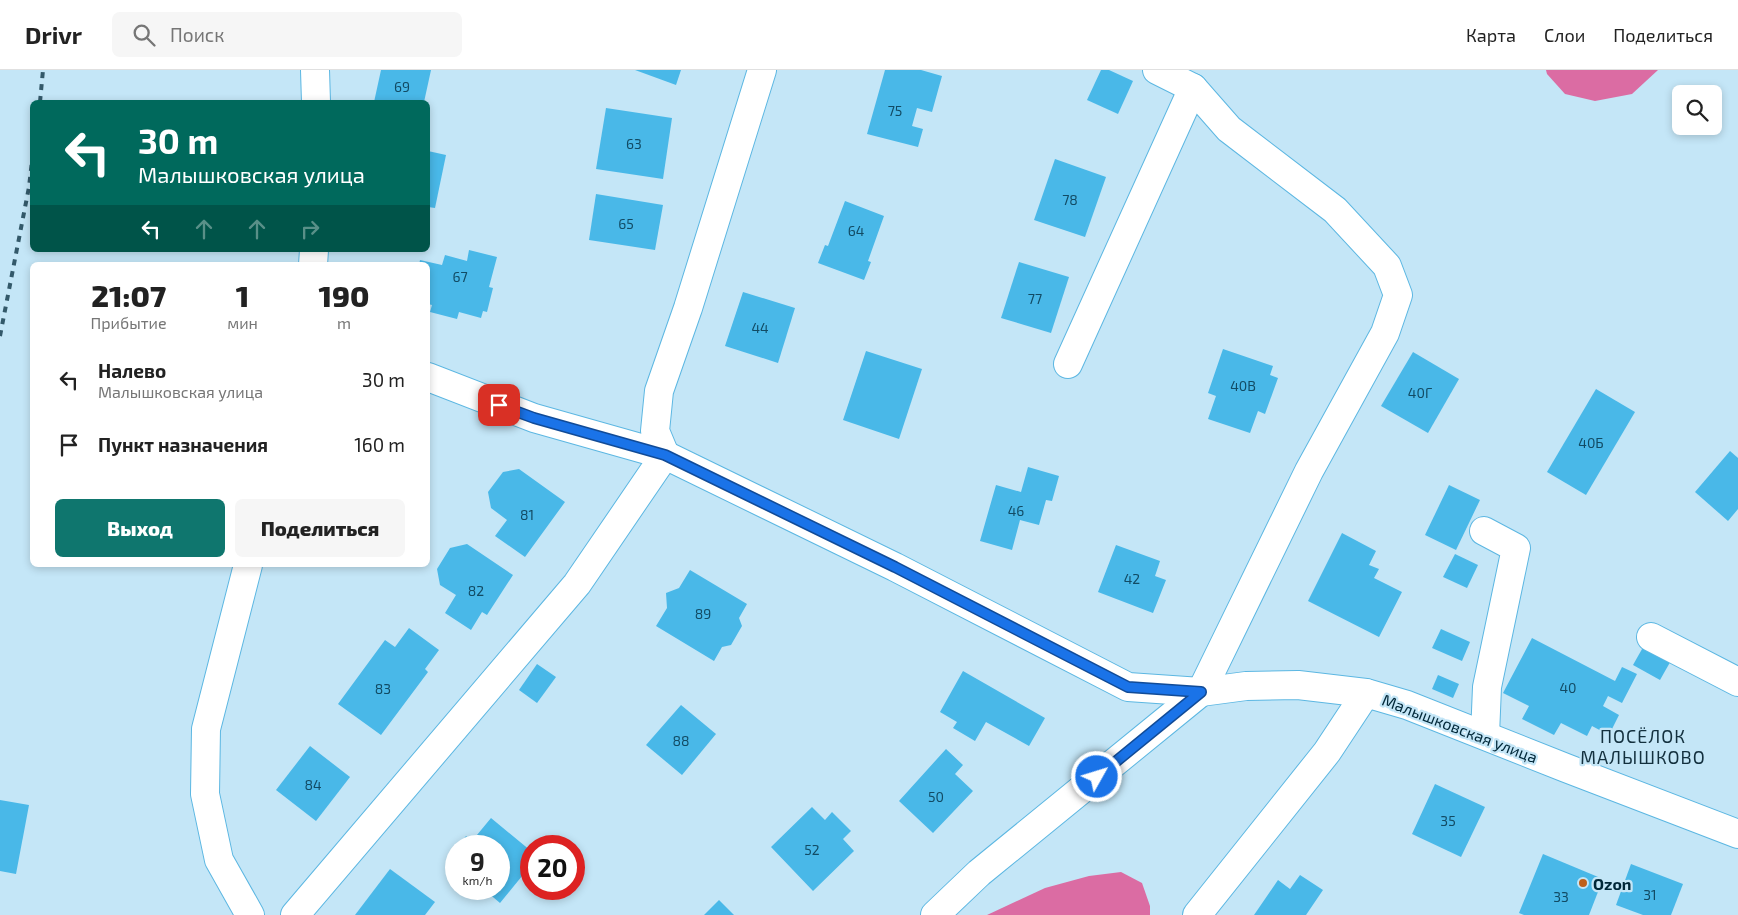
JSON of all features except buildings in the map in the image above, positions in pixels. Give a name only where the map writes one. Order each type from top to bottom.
[{"type":"street","points":[[315,70],[316,100]]},
{"type":"street","points":[[295,915],[577,584],[665,455],[655,431],[658,391],[688,308],[762,70]]},
{"type":"street","points":[[935,915],[979,873],[1201,692],[1309,471],[1385,334],[1398,295],[1387,266],[1335,210],[1230,129],[1193,88],[1157,70]]},
{"type":"street","points":[[1068,364],[1193,88]]},
{"type":"street","name":"Малышковская улица","points":[[430,378],[534,418],[665,455],[895,567],[1128,687],[1201,692],[1246,686],[1298,685],[1366,693],[1407,705],[1566,768],[1737,831]]},
{"type":"street","points":[[1484,532],[1516,548],[1488,687],[1485,735]]},
{"type":"street","points":[[247,567],[206,730],[205,794],[220,860],[250,915]]},
{"type":"street","points":[[1651,637],[1738,682]]},
{"type":"street","points":[[1197,915],[1327,752],[1366,693]]},
{"type":"shaded area","points":[[1546,70],[1658,70],[1632,94],[1595,101],[1565,94],[1547,74]]},
{"type":"shaded area","points":[[1121,872],[1142,883],[1150,906],[1150,915],[987,915],[1045,888],[1089,876]]},
{"type":"railway","points":[[40,100],[43,70]]},
{"type":"railway","points":[[0,336],[30,178]]},
{"type":"place","name":"Ozon","points":[[1583,883]]},
{"type":"district","name":"ПОСЁЛОК МАЛЫШКОВО","points":[[1643,746]]},
{"type":"route","points":[[499,405],[534,418],[665,455],[895,567],[1128,687],[1201,692],[1097,777]]}]
